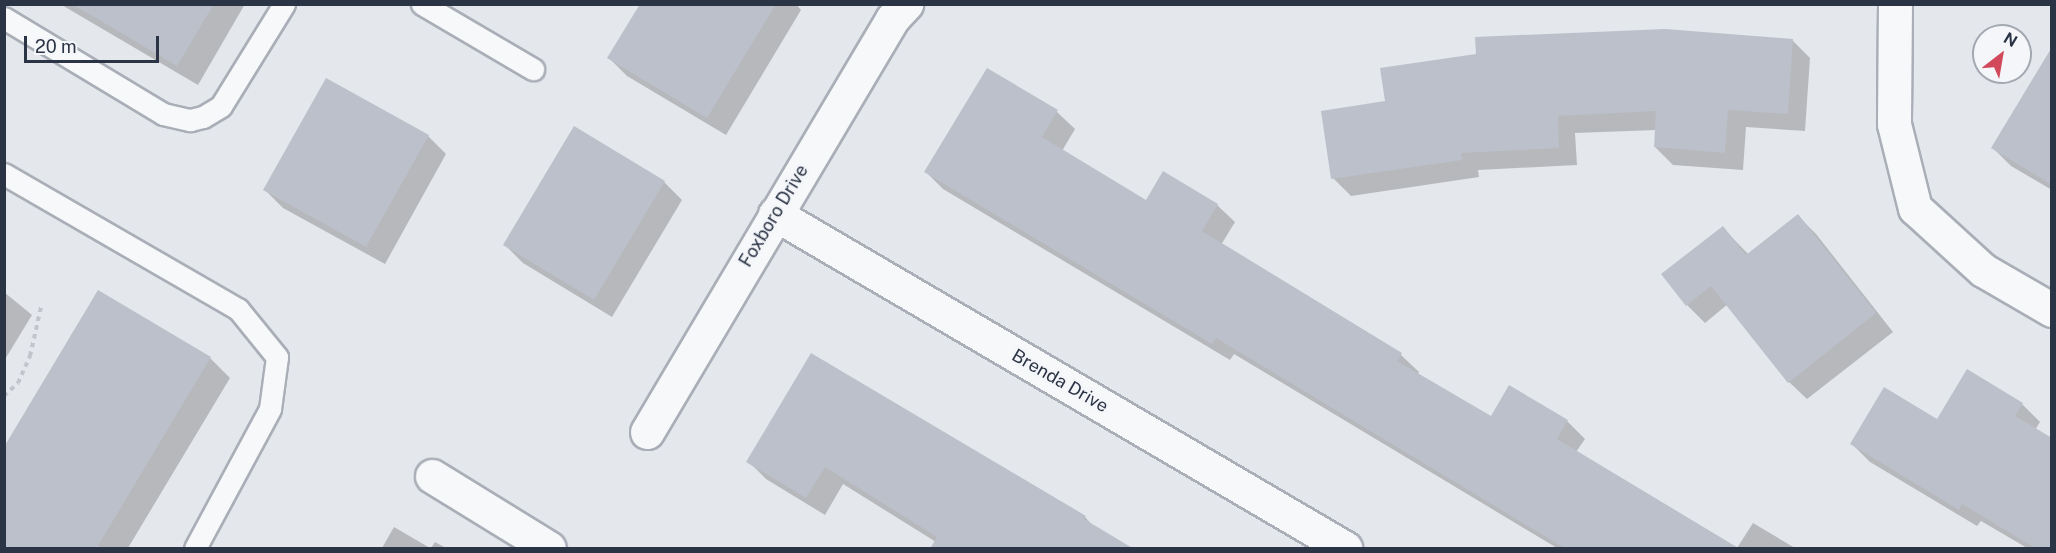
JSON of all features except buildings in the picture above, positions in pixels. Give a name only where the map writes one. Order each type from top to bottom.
[{"type":"street","name":"Foxboro Drive","points":[[647,432],[892,19],[906,4]]},
{"type":"street","points":[[1895,4],[1894,124],[1915,208],[1983,270],[2052,310]]},
{"type":"street","name":"Brenda Drive","points":[[775,214],[1345,549]]},
{"type":"street","points":[[432,476],[549,549]]},
{"type":"lane","points":[[4,18],[163,114],[190,120],[203,117],[221,106],[284,4]]},
{"type":"lane","points":[[422,4],[533,69]]},
{"type":"lane","points":[[4,174],[238,309],[277,357],[270,409],[195,549]]},
{"type":"path","points":[[4,396],[18,383],[30,356],[41,307]]}]
